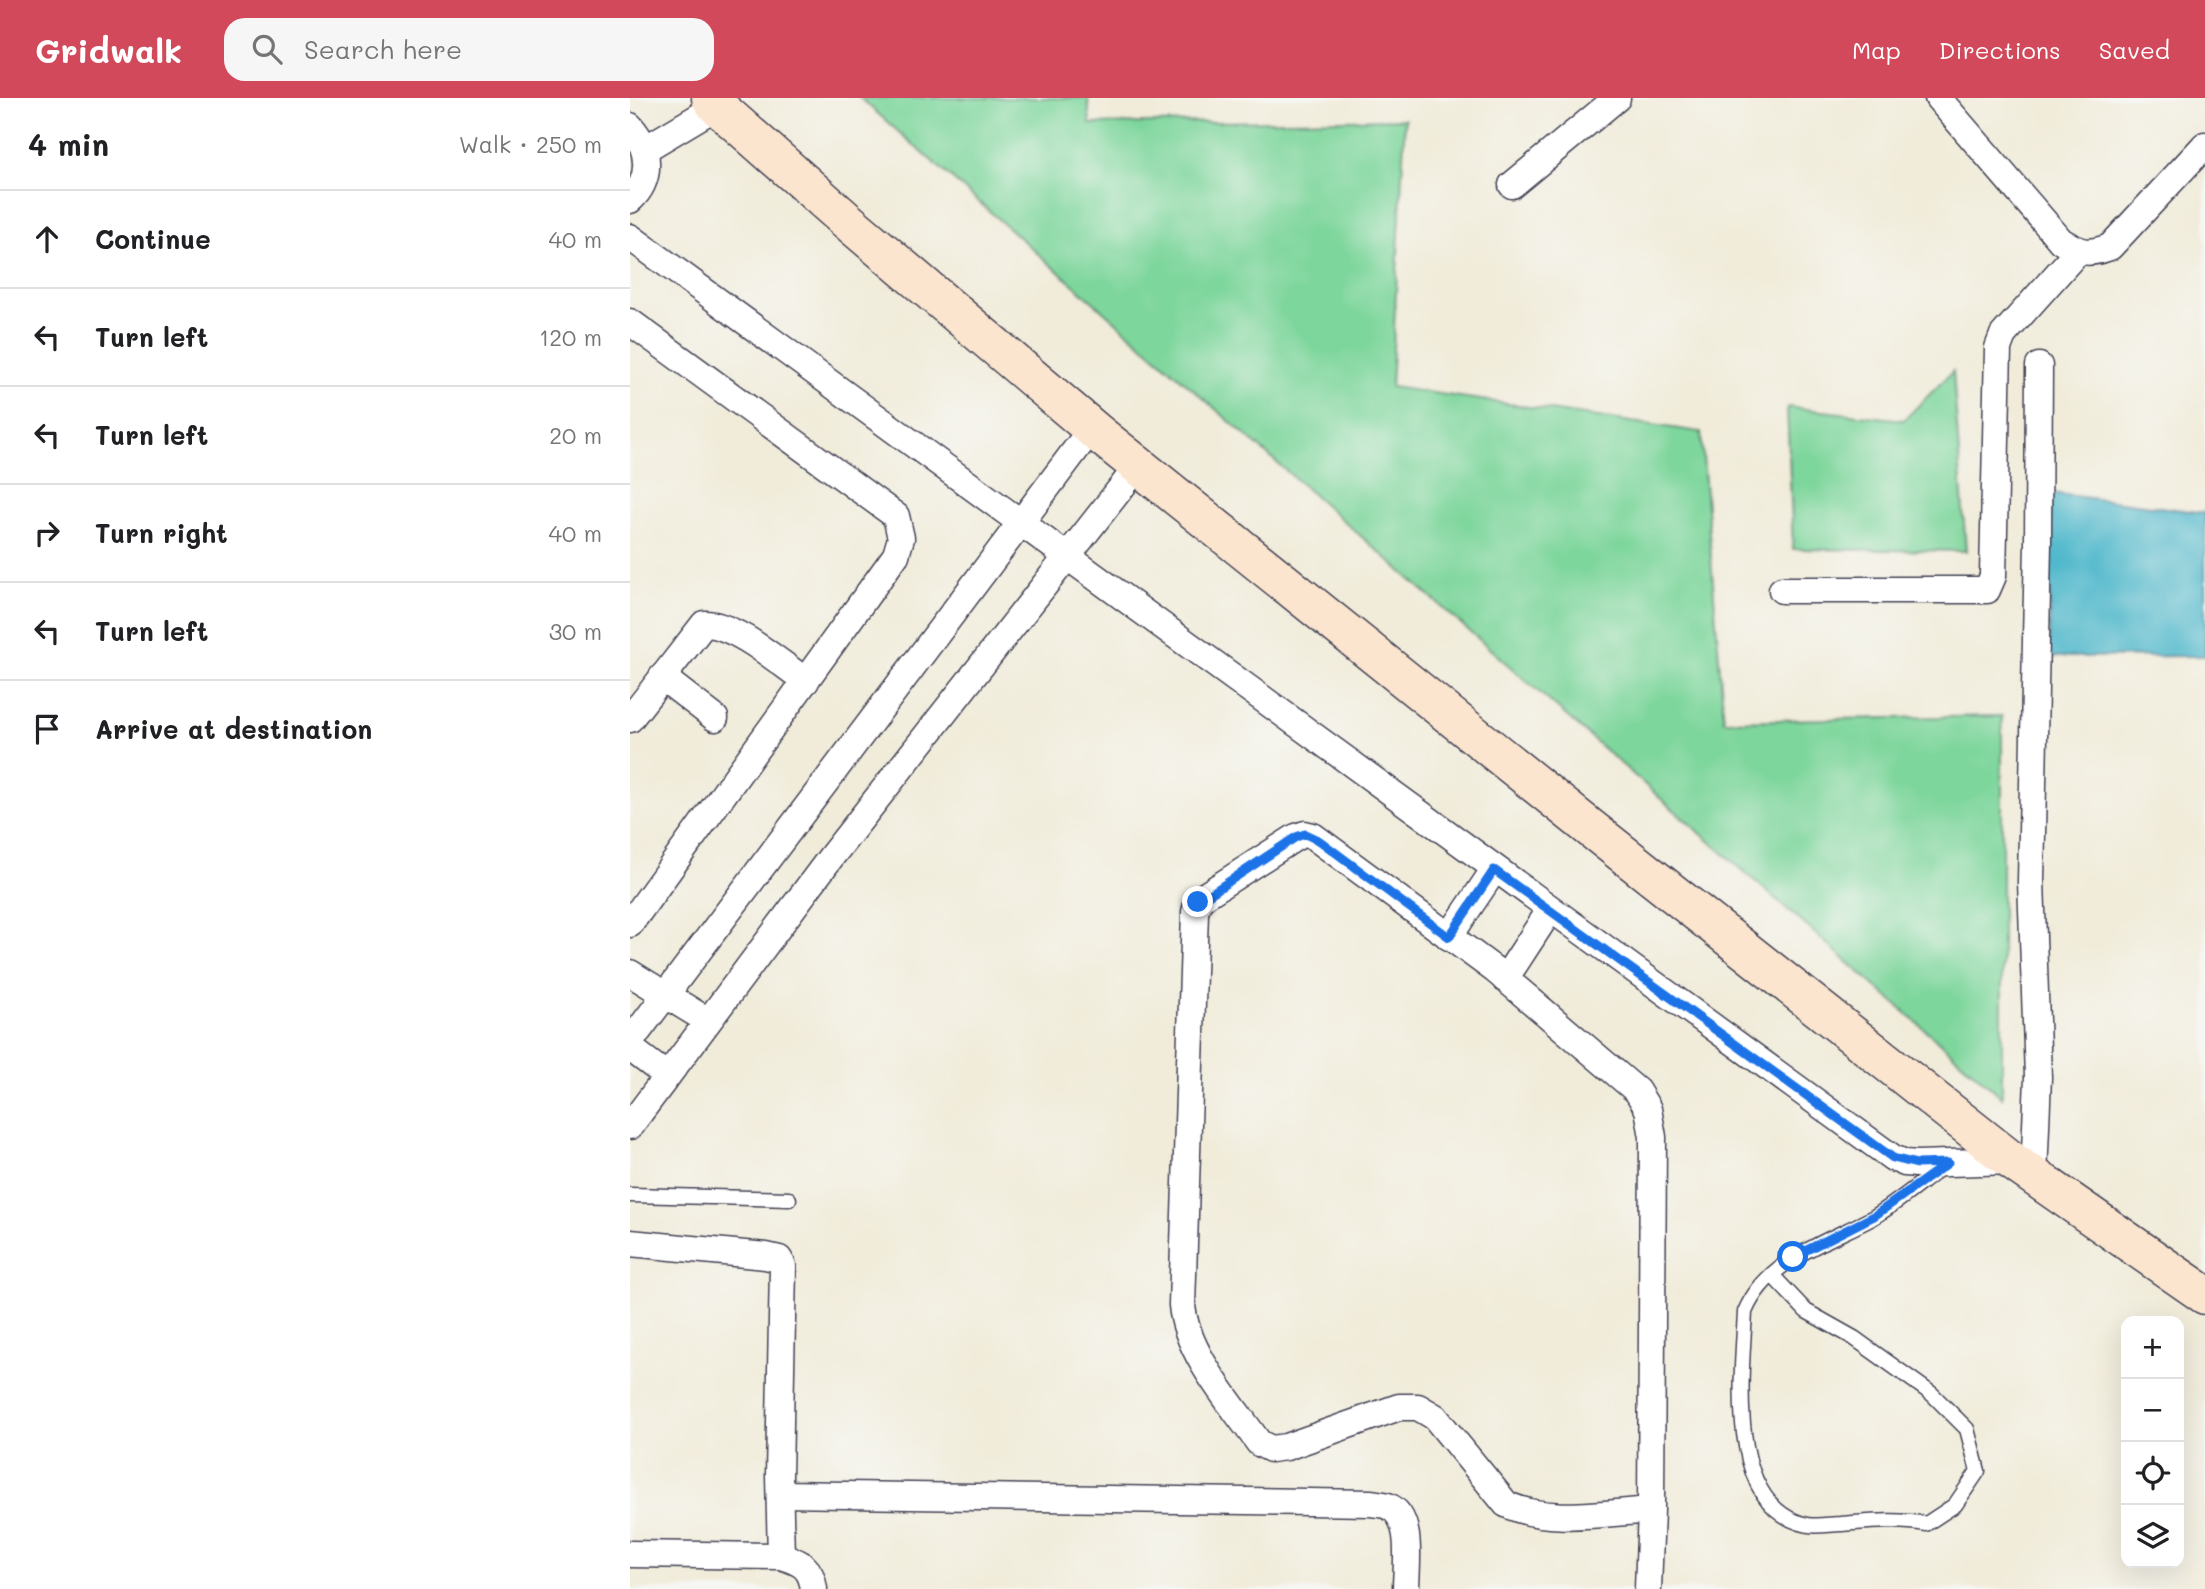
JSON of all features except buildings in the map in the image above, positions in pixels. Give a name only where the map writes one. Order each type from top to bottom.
[{"type":"street","points":[[1512,185],[1617,98]]},
{"type":"street","points":[[1938,98],[2061,240],[2078,251],[2094,252],[2110,247],[2202,153]]},
{"type":"street","points":[[645,149],[714,102],[845,219],[1092,428],[1589,827],[2023,1168],[2205,1295]]},
{"type":"street","points":[[630,126],[645,149],[647,164],[645,180],[630,200]]},
{"type":"street","points":[[630,237],[1494,870],[1893,1158],[1917,1164],[1948,1163],[2023,1168]]},
{"type":"street","points":[[1782,590],[1987,590],[1993,576],[1998,348],[2003,335],[2078,251]]},
{"type":"street","points":[[630,322],[896,516],[901,538],[896,555],[630,924]]},
{"type":"street","points":[[2023,1168],[2038,1077],[2031,881],[2039,366]]},
{"type":"street","points":[[630,1042],[1092,428]]},
{"type":"street","points":[[630,1126],[840,846],[1139,465]]},
{"type":"street","points":[[630,719],[704,624],[716,624],[731,630],[806,681]]},
{"type":"street","points":[[662,677],[715,718]]},
{"type":"street","points":[[1648,1589],[1651,1510],[1653,1137],[1648,1109],[1637,1091],[1505,979],[1320,841],[1305,834],[1296,837],[1198,902],[1195,912],[1182,1292],[1183,1324],[1192,1346],[1259,1443],[1271,1449],[1286,1447],[1399,1406],[1418,1406],[1435,1417],[1506,1504],[1521,1512],[1543,1516],[1651,1510]]},
{"type":"street","points":[[1449,937],[1494,870]]},
{"type":"street","points":[[1505,979],[1550,910]]},
{"type":"street","points":[[630,973],[708,1021]]},
{"type":"street","points":[[630,1048],[667,1076]]},
{"type":"street","points":[[630,1243],[779,1259],[783,1266],[779,1476],[781,1556]]},
{"type":"street","points":[[781,1494],[1387,1505],[1398,1514],[1406,1526],[1406,1589]]},
{"type":"street","points":[[630,1554],[781,1556],[800,1562],[808,1572],[814,1589]]},
{"type":"lane","points":[[1772,1275],[1806,1311],[1854,1338],[1932,1394],[1967,1429],[1978,1471],[1955,1505],[1926,1524],[1906,1521],[1809,1525],[1784,1514],[1765,1498],[1754,1478],[1740,1411],[1745,1312],[1750,1299],[1772,1275],[1793,1257],[1874,1216],[1948,1163]]},
{"type":"lane","points":[[630,1195],[789,1199]]},
{"type":"green space","points":[[860,98],[1088,98],[1090,124],[1405,119],[1391,387],[1701,432],[1724,721],[2002,716],[2002,1097]]},
{"type":"green space","points":[[1953,371],[1966,551],[1793,549],[1787,407],[1904,420]]},
{"type":"water","points":[[2051,493],[2205,513],[2205,656],[2049,657]]},
{"type":"route","points":[[1198,902],[1296,837],[1305,834],[1320,841],[1449,937],[1494,870],[1893,1158],[1905,1163],[1948,1163],[1874,1216],[1793,1257]]}]
